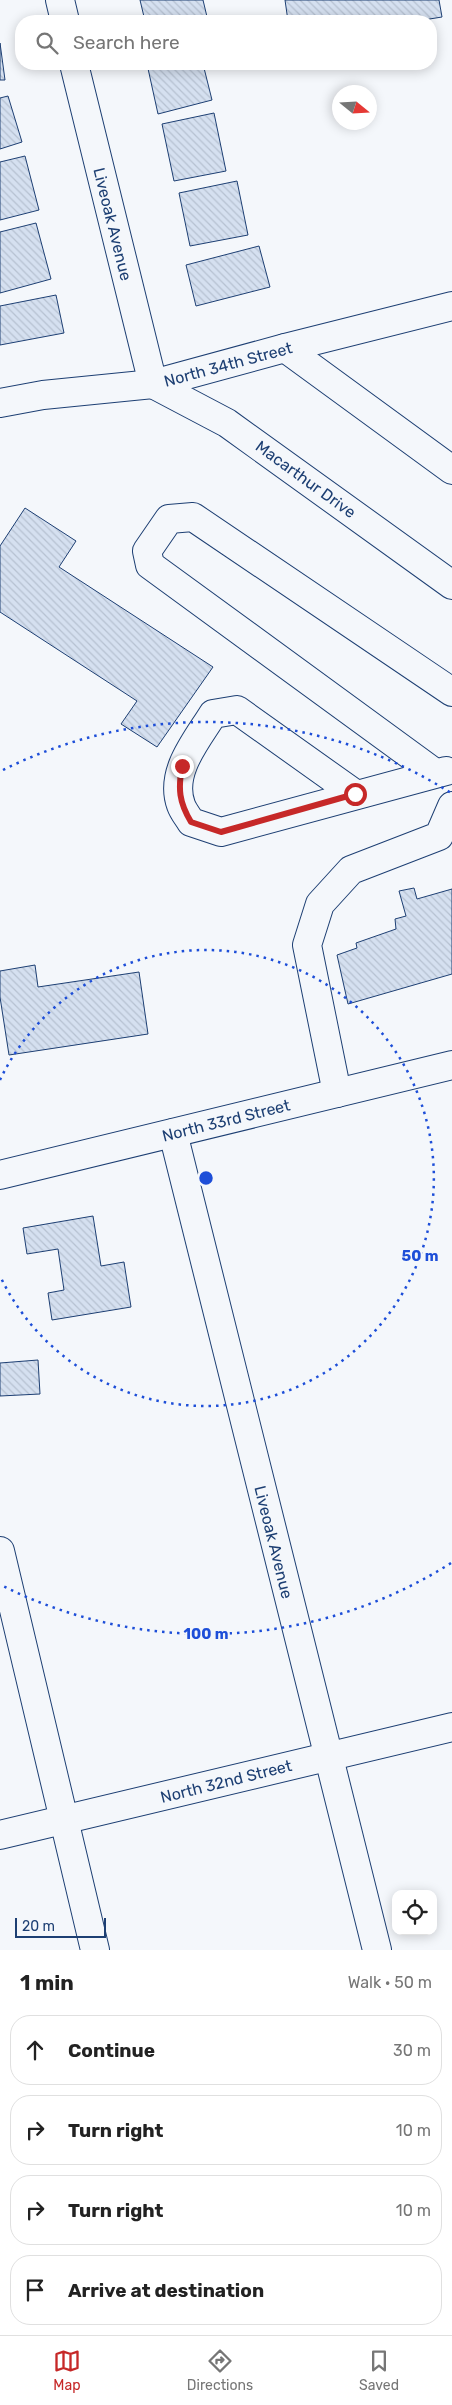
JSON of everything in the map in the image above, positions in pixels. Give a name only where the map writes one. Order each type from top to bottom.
[{"type":"street","points":[[60,0],[64,15]]},
{"type":"street","name":"Liveoak Avenue","points":[[75,70],[153,384]]},
{"type":"street","name":"North 34th Street","points":[[0,403],[43,395],[153,384],[285,348],[452,306]]},
{"type":"street","points":[[285,348],[452,470]]},
{"type":"street","name":"Macarthur Drive","points":[[153,384],[228,423],[452,585]]},
{"type":"street","points":[[443,771],[150,565],[147,551],[169,519],[193,517],[452,692]]},
{"type":"street","points":[[355,794],[237,710],[213,714],[182,766],[179,780],[181,805],[191,822],[221,832],[443,771]]},
{"type":"street","points":[[337,1094],[307,945],[320,904],[351,870],[439,836],[452,806]]},
{"type":"street","name":"North 33rd Street","points":[[0,1175],[452,1066]]},
{"type":"street","name":"Liveoak Avenue","points":[[173,1133],[327,1757],[377,1950]]},
{"type":"street","points":[[0,1551],[95,1950]]},
{"type":"street","name":"North 32nd Street","points":[[0,1835],[452,1726]]},
{"type":"building","points":[[140,0],[203,0],[207,15],[144,15]]},
{"type":"building","points":[[285,0],[439,0],[442,17],[437,18],[437,15],[287,15]]},
{"type":"building","points":[[0,43],[5,80],[0,80]]},
{"type":"building","points":[[148,70],[204,70],[212,100],[158,114]]},
{"type":"building","points":[[8,96],[22,142],[0,149],[0,98]]},
{"type":"building","points":[[214,113],[226,171],[174,181],[162,124]]},
{"type":"building","points":[[25,156],[39,210],[0,220],[0,162]]},
{"type":"building","points":[[237,181],[248,235],[190,246],[179,193]]},
{"type":"building","points":[[36,223],[51,279],[0,293],[0,232]]},
{"type":"building","points":[[259,246],[270,287],[196,306],[186,265]]},
{"type":"building","points":[[56,295],[64,333],[0,345],[0,306]]},
{"type":"building","points":[[25,508],[76,541],[59,567],[213,667],[157,747],[121,724],[137,701],[0,612],[0,546]]},
{"type":"building","points":[[414,888],[417,899],[452,889],[452,974],[348,1004],[337,955],[357,948],[356,943],[396,929],[395,919],[406,916],[399,891]]},
{"type":"building","points":[[35,965],[38,987],[139,972],[148,1034],[9,1055],[0,997],[0,971]]},
{"type":"building","points":[[93,1216],[101,1266],[124,1262],[131,1307],[52,1320],[48,1293],[64,1290],[58,1249],[27,1254],[23,1228]]},
{"type":"building","points":[[38,1360],[40,1394],[0,1396],[0,1363]]},
{"type":"route","points":[[182,766],[179,780],[181,805],[191,822],[221,832],[355,794]]}]
